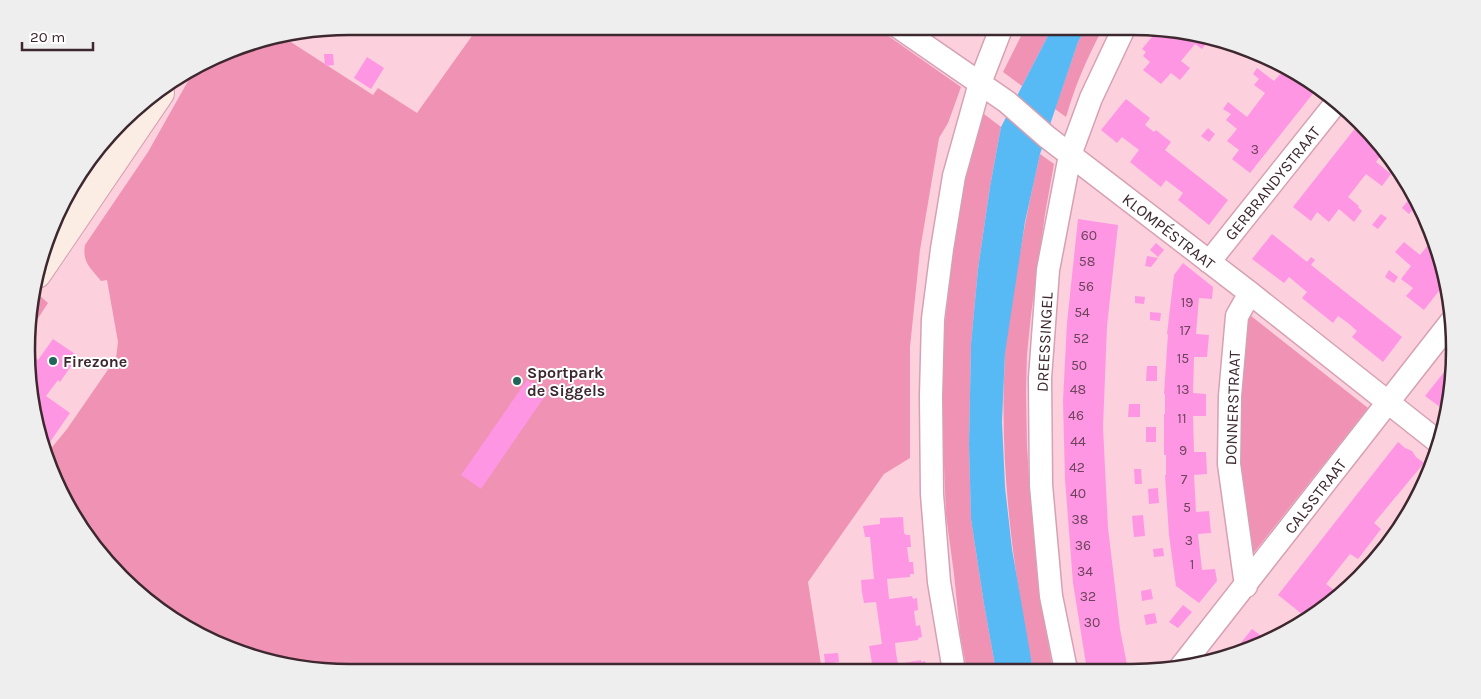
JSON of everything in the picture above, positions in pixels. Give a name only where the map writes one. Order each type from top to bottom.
[{"type":"main road","points":[[50,255],[152,105]]},
{"type":"street","name":"KLOMPÉSTRAAT","points":[[910,35],[1007,102],[1047,137],[1250,293],[1433,438]]},
{"type":"street","points":[[953,664],[939,582],[932,494],[931,396],[933,319],[954,176],[980,83],[999,35]]},
{"type":"street","name":"DREESSINGEL","points":[[1065,664],[1051,596],[1041,486],[1040,378],[1048,270],[1070,155],[1091,98],[1121,35]]},
{"type":"street","name":"GERBRANDYSTRAAT","points":[[1209,262],[1332,107]]},
{"type":"street","name":"DONNERSTRAAT","points":[[1246,586],[1229,464],[1230,396],[1237,316],[1250,293]]},
{"type":"street","name":"CALSSTRAAT","points":[[1187,659],[1445,330]]},
{"type":"shaded area","name":"Sportpark de Siggels","points":[[473,35],[887,35],[961,87],[948,123],[939,138],[920,250],[910,347],[910,458],[884,474],[808,582],[821,664],[350,664],[288,658],[229,640],[192,622],[142,586],[100,541],[67,489],[51,448],[67,429],[116,358],[118,342],[107,280],[101,281],[88,265],[84,251],[85,245],[148,152],[189,79],[229,59],[289,41],[373,95],[378,88],[417,113]]},
{"type":"shaded area","points":[[1022,35],[1048,35],[1022,86],[1003,72]]},
{"type":"shaded area","points":[[1082,35],[1099,35],[1082,71],[1066,117],[1055,109]]},
{"type":"shaded area","points":[[980,111],[1001,127],[978,269],[971,344],[969,444],[971,519],[995,664],[966,664],[960,633],[946,515],[941,391],[942,349],[961,200]]},
{"type":"shaded area","points":[[109,147],[72,202],[88,175]]},
{"type":"shaded area","points":[[1040,154],[1054,164],[1045,214],[1027,354],[1027,446],[1031,507],[1044,621],[1052,664],[1032,664],[1013,552],[1004,435],[1006,338],[1031,193]]},
{"type":"shaded area","points":[[40,296],[48,303],[37,320]]},
{"type":"shaded area","points":[[1246,312],[1368,408],[1252,555],[1241,472],[1240,401]]},
{"type":"water","points":[[1048,35],[1082,35],[1040,154],[1025,222],[1005,353],[1002,422],[1005,487],[1012,549],[1032,664],[995,664],[971,519],[969,444],[971,344],[978,269],[1001,127]]},
{"type":"building","points":[[1153,36],[1206,44],[1202,49],[1195,44],[1181,61],[1190,68],[1180,80],[1171,73],[1161,84],[1143,70],[1150,62],[1143,56],[1146,52],[1142,49]]},
{"type":"building","points":[[324,54],[333,54],[334,65],[325,66]]},
{"type":"building","points":[[367,57],[384,68],[371,89],[354,78]]},
{"type":"building","points":[[1257,68],[1274,81],[1281,73],[1313,93],[1250,173],[1232,159],[1239,150],[1227,141],[1237,129],[1226,120],[1231,114],[1223,109],[1228,102],[1247,117],[1265,93],[1254,85],[1259,79],[1253,74]]},
{"type":"building","points":[[1126,99],[1150,118],[1145,125],[1154,132],[1156,130],[1171,142],[1165,150],[1228,200],[1209,225],[1178,200],[1183,193],[1166,180],[1161,187],[1130,162],[1139,150],[1122,137],[1117,143],[1101,130]]},
{"type":"building","points":[[1208,128],[1215,134],[1209,142],[1201,136]]},
{"type":"building","points":[[1355,128],[1380,157],[1376,162],[1391,174],[1382,186],[1366,174],[1348,197],[1362,211],[1354,222],[1339,209],[1329,222],[1317,212],[1311,221],[1293,207]]},
{"type":"building","points":[[1408,200],[1413,209],[1409,214],[1402,208]]},
{"type":"building","points":[[1381,214],[1387,218],[1378,229],[1372,225]]},
{"type":"building","points":[[1078,219],[1118,225],[1107,326],[1103,427],[1108,528],[1120,629],[1127,664],[1086,664],[1073,583],[1065,479],[1063,401],[1067,323]]},
{"type":"building","points":[[1272,234],[1307,262],[1311,257],[1315,260],[1311,265],[1402,337],[1383,362],[1352,337],[1357,331],[1348,323],[1338,316],[1333,323],[1302,298],[1307,292],[1289,277],[1284,283],[1252,259]]},
{"type":"building","points":[[1404,242],[1420,255],[1428,245],[1440,289],[1424,310],[1406,296],[1413,288],[1401,279],[1411,266],[1395,252]]},
{"type":"building","points":[[1156,243],[1164,250],[1158,257],[1150,250]]},
{"type":"building","points":[[1147,256],[1158,258],[1151,267],[1145,266]]},
{"type":"building","points":[[1183,263],[1213,287],[1212,299],[1199,298],[1196,334],[1209,335],[1207,357],[1194,357],[1193,393],[1206,394],[1206,416],[1193,416],[1194,452],[1206,452],[1207,474],[1194,475],[1196,512],[1209,511],[1211,533],[1198,534],[1202,570],[1215,569],[1217,581],[1199,603],[1176,586],[1169,535],[1165,475],[1166,455],[1164,455],[1164,394],[1167,334],[1174,275]]},
{"type":"building","points":[[1389,270],[1398,277],[1394,283],[1385,277]]},
{"type":"building","points":[[1135,296],[1145,297],[1144,304],[1135,303]]},
{"type":"building","points":[[1150,312],[1161,313],[1160,321],[1150,320]]},
{"type":"building","points":[[53,339],[78,356],[60,382],[58,380],[46,396],[70,413],[50,442],[41,411],[38,391],[35,358],[38,360]]},
{"type":"building","points":[[1147,366],[1157,366],[1157,381],[1146,381]]},
{"type":"building","points":[[1445,371],[1441,407],[1425,396]]},
{"type":"building","points":[[527,380],[547,393],[481,489],[461,475]]},
{"type":"building","points":[[1129,404],[1140,404],[1140,417],[1128,417]]},
{"type":"building","points":[[1146,427],[1156,427],[1156,442],[1146,442]]},
{"type":"building","points":[[1398,442],[1412,451],[1424,463],[1374,523],[1381,529],[1358,559],[1350,554],[1326,584],[1334,590],[1302,614],[1278,595]]},
{"type":"building","points":[[1134,469],[1141,469],[1142,484],[1135,484]]},
{"type":"building","points":[[1158,488],[1159,503],[1149,504],[1148,489]]},
{"type":"building","points":[[1143,515],[1145,536],[1134,537],[1132,516]]},
{"type":"building","points":[[903,517],[904,533],[910,535],[911,547],[907,547],[909,562],[913,562],[914,574],[910,574],[910,577],[887,579],[889,599],[912,596],[913,599],[917,598],[918,610],[914,611],[916,626],[920,625],[922,637],[918,638],[918,640],[895,643],[898,664],[872,664],[869,646],[882,644],[876,602],[864,603],[862,592],[861,580],[874,579],[870,537],[865,537],[863,526],[880,524],[880,518]]},
{"type":"building","points":[[1163,548],[1164,556],[1154,557],[1153,549]]},
{"type":"building","points":[[1151,589],[1153,599],[1142,601],[1141,591]]},
{"type":"building","points":[[1183,605],[1192,612],[1178,628],[1169,622]]},
{"type":"building","points":[[1155,613],[1157,623],[1146,625],[1144,615]]},
{"type":"building","points":[[1252,629],[1261,636],[1252,640],[1239,645]]},
{"type":"building","points":[[838,653],[839,662],[825,664],[824,654]]},
{"type":"building","points":[[921,660],[921,662],[925,661],[926,664],[898,664]]},
{"type":"place","name":"Firezone","points":[[53,361]]},
{"type":"place","name":"Sportpark de Siggels","points":[[517,381]]}]
